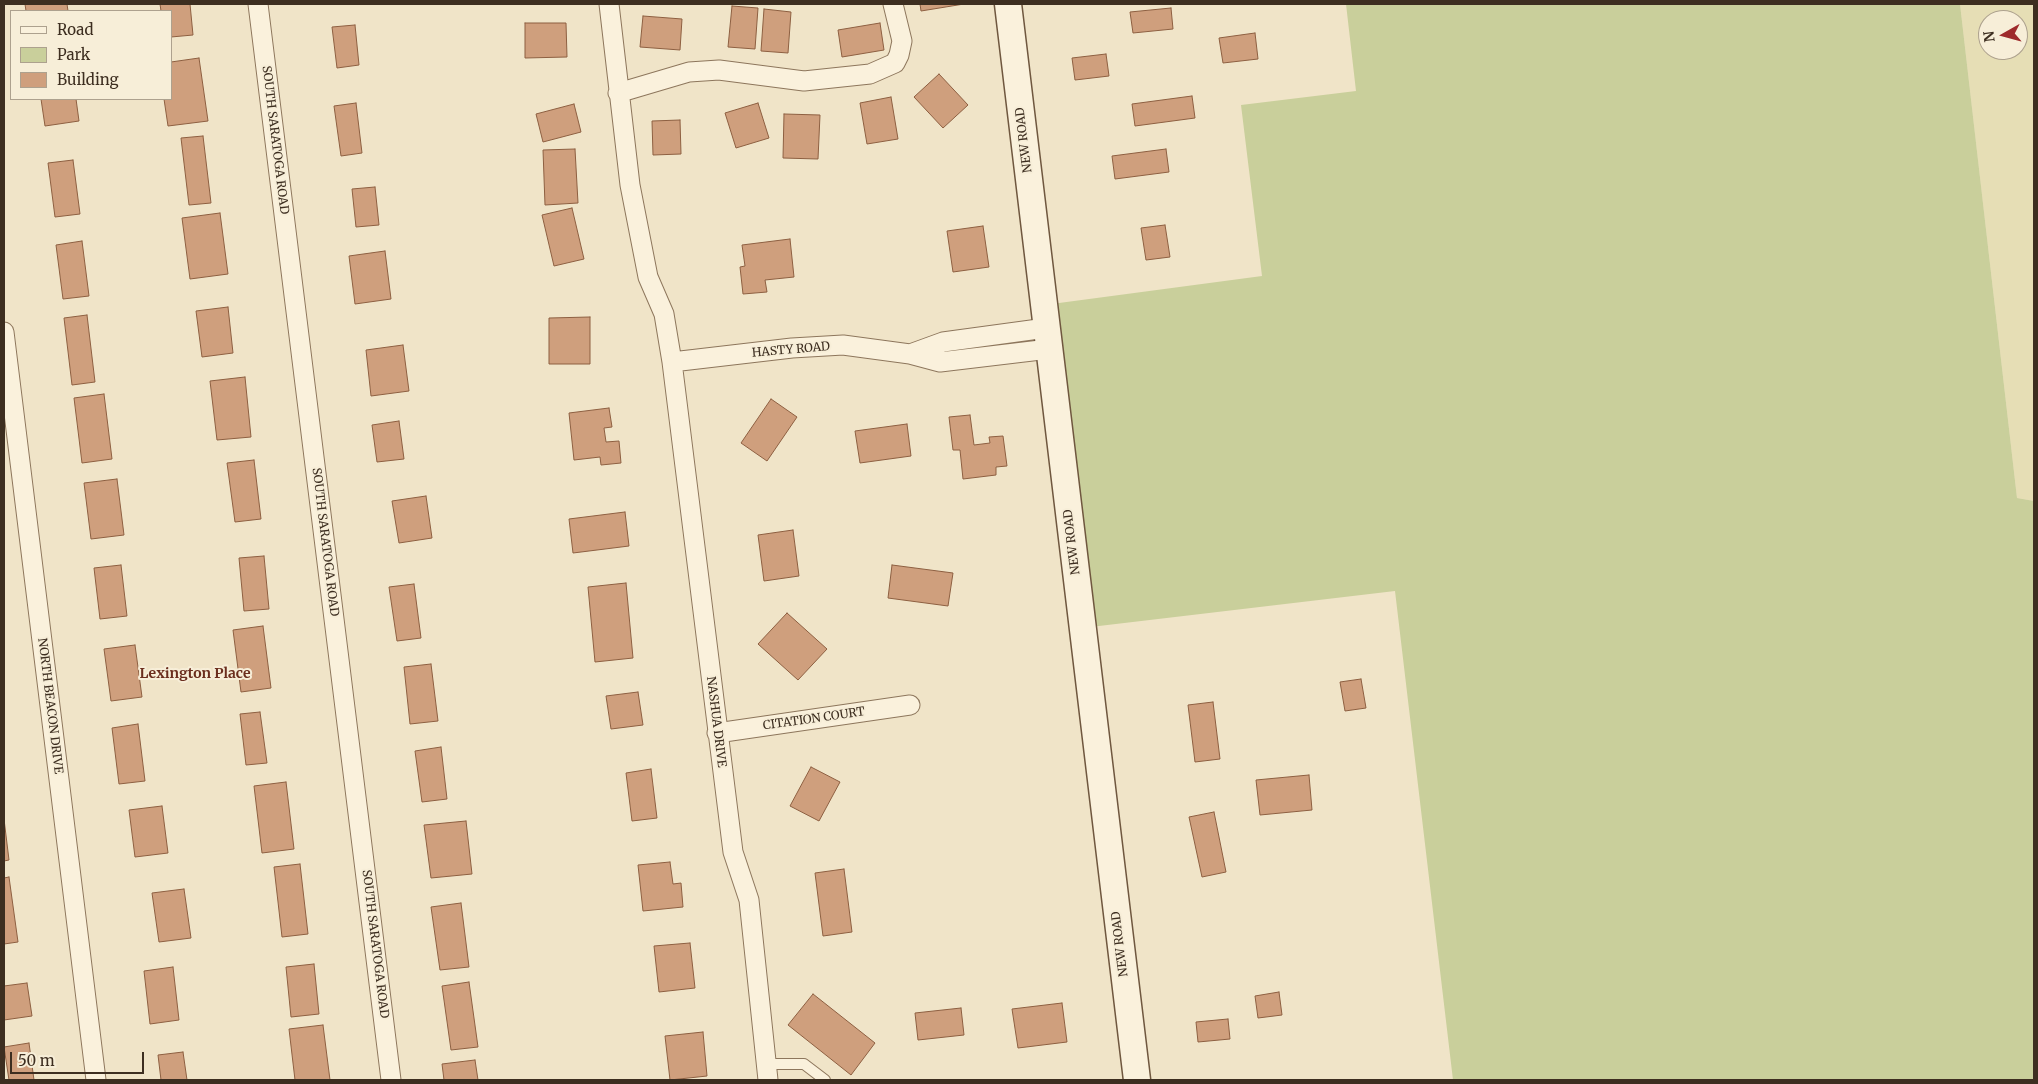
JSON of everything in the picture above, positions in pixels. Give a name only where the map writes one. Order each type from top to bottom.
[{"type":"street","name":"SOUTH SARATOGA ROAD","points":[[258,4],[392,1080]]},
{"type":"street","name":"NASHUA DRIVE","points":[[608,4],[630,185],[647,268],[664,314],[672,362],[733,852],[749,900],[767,1072]]},
{"type":"street","points":[[618,93],[689,72],[719,70],[804,81],[870,74],[895,63],[898,55],[902,41],[893,4]]},
{"type":"street","name":"NEW ROAD","points":[[1008,4],[1137,1080]]},
{"type":"street","name":"NORTH BEACON DRIVE","points":[[4,332],[96,1080]]},
{"type":"street","name":"HASTY ROAD","points":[[672,362],[792,348],[843,346],[910,354],[943,342],[1048,339]]},
{"type":"street","name":"CITATION COURT","points":[[717,733],[910,705]]},
{"type":"lane","points":[[767,1072],[804,1064],[825,1080]]},
{"type":"shaded area","points":[[1960,4],[2034,4],[2034,501],[2017,498]]},
{"type":"green space","points":[[1346,4],[1960,4],[2017,498],[2034,501],[2034,1080],[1453,1080],[1395,591],[1082,628],[1044,305],[1262,276],[1241,105],[1356,91]]},
{"type":"building","points":[[25,4],[67,4],[68,10],[26,10]]},
{"type":"building","points":[[160,4],[190,4],[193,35],[172,37],[172,10],[161,10]]},
{"type":"building","points":[[920,4],[964,4],[921,11]]},
{"type":"building","points":[[732,6],[758,8],[755,49],[728,47]]},
{"type":"building","points":[[1171,8],[1173,29],[1133,33],[1130,12]]},
{"type":"building","points":[[764,9],[791,12],[788,53],[761,51]]},
{"type":"building","points":[[643,16],[682,19],[680,50],[640,47]]},
{"type":"building","points":[[525,23],[566,23],[567,57],[525,58]]},
{"type":"building","points":[[880,23],[884,50],[842,57],[838,30]]},
{"type":"building","points":[[355,25],[359,65],[337,68],[332,27]]},
{"type":"building","points":[[1255,33],[1258,59],[1223,63],[1219,38]]},
{"type":"building","points":[[1106,54],[1109,76],[1075,80],[1072,58]]},
{"type":"building","points":[[199,58],[208,121],[168,126],[164,100],[172,100],[172,62]]},
{"type":"building","points":[[939,74],[968,105],[943,128],[914,97]]},
{"type":"building","points":[[1192,96],[1195,118],[1135,126],[1132,104]]},
{"type":"building","points":[[891,97],[898,139],[867,144],[860,103]]},
{"type":"building","points":[[41,100],[76,100],[79,121],[45,126]]},
{"type":"building","points":[[356,103],[362,153],[341,156],[334,106]]},
{"type":"building","points":[[758,103],[769,138],[736,148],[725,113]]},
{"type":"building","points":[[574,104],[581,132],[543,142],[536,114]]},
{"type":"building","points":[[784,114],[820,115],[818,159],[783,158]]},
{"type":"building","points":[[680,120],[681,154],[653,155],[652,121]]},
{"type":"building","points":[[203,136],[211,203],[189,205],[181,138]]},
{"type":"building","points":[[575,149],[578,203],[545,205],[543,150]]},
{"type":"building","points":[[1166,149],[1169,172],[1115,179],[1112,156]]},
{"type":"building","points":[[73,160],[80,214],[55,217],[48,163]]},
{"type":"building","points":[[375,187],[379,225],[356,227],[352,189]]},
{"type":"building","points":[[572,208],[584,259],[554,266],[542,215]]},
{"type":"building","points":[[220,213],[228,274],[190,279],[182,218]]},
{"type":"building","points":[[1165,225],[1170,257],[1146,260],[1141,228]]},
{"type":"building","points":[[983,226],[989,267],[953,272],[947,231]]},
{"type":"building","points":[[790,239],[794,277],[765,280],[767,292],[743,294],[740,267],[745,266],[742,245]]},
{"type":"building","points":[[82,241],[89,296],[63,299],[56,245]]},
{"type":"building","points":[[385,251],[391,299],[355,304],[349,256]]},
{"type":"building","points":[[228,307],[233,353],[202,357],[196,311]]},
{"type":"building","points":[[87,315],[95,382],[72,385],[64,318]]},
{"type":"building","points":[[590,317],[590,364],[549,364],[549,318]]},
{"type":"building","points":[[403,345],[409,391],[371,396],[366,350]]},
{"type":"building","points":[[245,377],[251,437],[217,440],[210,381]]},
{"type":"building","points":[[104,394],[112,459],[82,463],[74,398]]},
{"type":"building","points":[[771,399],[797,417],[767,461],[741,443]]},
{"type":"building","points":[[609,408],[612,427],[604,428],[606,442],[619,441],[621,463],[601,465],[600,457],[574,460],[569,413]]},
{"type":"building","points":[[970,415],[974,445],[990,443],[989,437],[1003,436],[1007,466],[996,467],[996,475],[963,479],[960,450],[953,450],[949,417]]},
{"type":"building","points":[[399,421],[404,459],[377,462],[372,425]]},
{"type":"building","points":[[907,424],[911,456],[860,463],[855,431]]},
{"type":"building","points":[[254,460],[261,519],[235,522],[227,463]]},
{"type":"building","points":[[117,479],[124,535],[91,539],[84,483]]},
{"type":"building","points":[[426,496],[432,538],[399,543],[392,501]]},
{"type":"building","points":[[625,512],[629,546],[573,553],[569,519]]},
{"type":"building","points":[[793,530],[799,576],[764,581],[758,535]]},
{"type":"building","points":[[264,556],[269,609],[244,611],[239,558]]},
{"type":"building","points":[[121,565],[127,616],[100,619],[94,568]]},
{"type":"building","points":[[892,565],[953,573],[948,606],[888,598]]},
{"type":"building","points":[[626,583],[633,658],[595,662],[588,587]]},
{"type":"building","points":[[414,584],[421,638],[397,641],[389,587]]},
{"type":"building","points":[[787,613],[827,649],[798,680],[758,644]]},
{"type":"building","points":[[263,626],[271,688],[241,692],[233,630]]},
{"type":"building","points":[[135,645],[142,697],[111,701],[104,649]]},
{"type":"building","points":[[431,664],[438,721],[410,724],[404,667]]},
{"type":"building","points":[[1361,679],[1366,708],[1345,711],[1340,682]]},
{"type":"building","points":[[638,692],[643,725],[611,729],[606,696]]},
{"type":"building","points":[[1213,702],[1220,759],[1195,762],[1188,705]]},
{"type":"building","points":[[260,712],[267,763],[246,765],[240,714]]},
{"type":"building","points":[[138,724],[145,781],[119,784],[112,728]]},
{"type":"building","points":[[441,747],[447,799],[422,802],[415,751]]},
{"type":"building","points":[[811,767],[840,782],[819,821],[790,806]]},
{"type":"building","points":[[651,769],[657,818],[632,821],[626,773]]},
{"type":"building","points":[[1309,775],[1312,810],[1260,815],[1256,780]]},
{"type":"building","points":[[286,782],[294,849],[262,853],[254,786]]},
{"type":"building","points":[[162,806],[168,853],[135,857],[129,810]]},
{"type":"building","points":[[1214,812],[1226,872],[1202,877],[1189,817]]},
{"type":"building","points":[[4,819],[9,860],[4,861]]},
{"type":"building","points":[[466,821],[472,874],[431,878],[424,825]]},
{"type":"building","points":[[670,862],[673,884],[681,883],[683,907],[643,911],[638,865]]},
{"type":"building","points":[[300,864],[308,934],[282,937],[274,867]]},
{"type":"building","points":[[844,869],[852,932],[823,936],[815,873]]},
{"type":"building","points":[[9,877],[18,942],[4,944],[4,878]]},
{"type":"building","points":[[184,889],[191,938],[159,942],[152,893]]},
{"type":"building","points":[[461,903],[469,967],[440,970],[431,907]]},
{"type":"building","points":[[690,943],[695,988],[659,992],[654,946]]},
{"type":"building","points":[[314,964],[319,1014],[291,1017],[286,967]]},
{"type":"building","points":[[173,967],[179,1020],[150,1024],[144,971]]},
{"type":"building","points":[[469,982],[478,1047],[451,1050],[442,986]]},
{"type":"building","points":[[27,983],[32,1016],[4,1020],[4,986]]},
{"type":"building","points":[[1279,992],[1282,1015],[1258,1018],[1255,996]]},
{"type":"building","points":[[813,994],[875,1043],[851,1075],[788,1025]]},
{"type":"building","points":[[1062,1003],[1067,1042],[1018,1048],[1012,1009]]},
{"type":"building","points":[[961,1008],[964,1035],[918,1040],[915,1013]]},
{"type":"building","points":[[1228,1019],[1230,1039],[1198,1042],[1196,1022]]},
{"type":"building","points":[[323,1025],[330,1080],[295,1080],[289,1029]]},
{"type":"building","points":[[703,1032],[707,1076],[670,1080],[665,1036]]},
{"type":"building","points":[[29,1043],[34,1080],[9,1080],[4,1047]]},
{"type":"building","points":[[183,1052],[187,1080],[161,1080],[158,1055]]},
{"type":"building","points":[[475,1060],[478,1080],[444,1080],[442,1064]]},
{"type":"district","name":"Lexington Place","points":[[195,674]]}]
